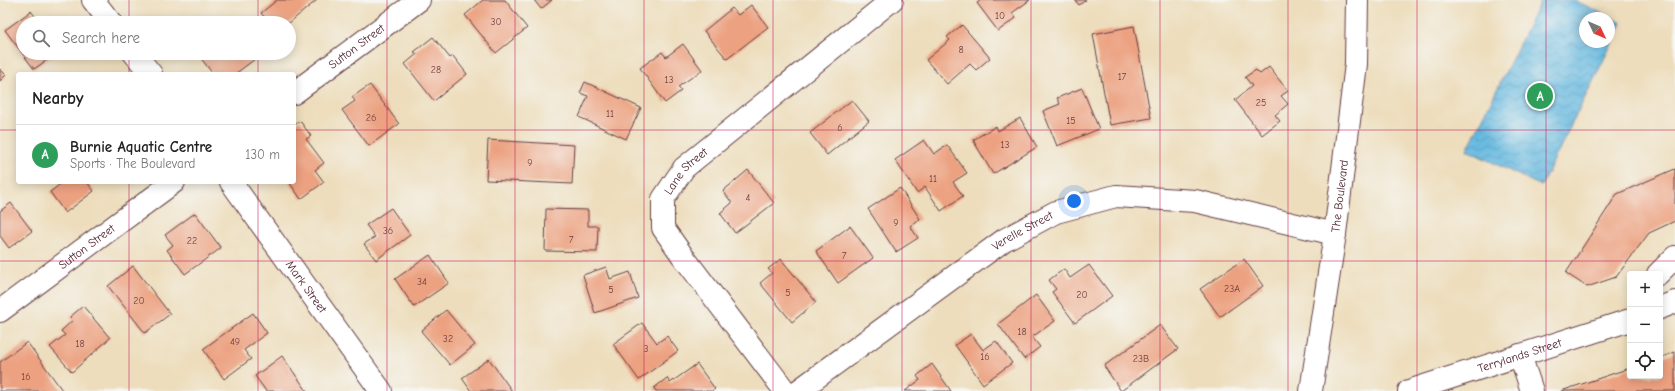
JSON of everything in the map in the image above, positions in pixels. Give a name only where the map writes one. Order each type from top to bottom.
[{"type":"street","points":[[93,0],[106,16]]},
{"type":"street","name":"Sutton Street","points":[[296,92],[419,0]]},
{"type":"street","name":"Lane Street","points":[[785,391],[663,228],[663,199],[684,168],[892,0]]},
{"type":"street","name":"The Boulevard","points":[[1311,391],[1336,234],[1356,64],[1359,1]]},
{"type":"street","points":[[140,60],[149,72]]},
{"type":"street","name":"Sutton Street","points":[[0,311],[171,184]]},
{"type":"street","name":"Mark Street","points":[[232,184],[381,391]]},
{"type":"street","name":"Verelle Street","points":[[798,391],[1004,240],[1056,212],[1116,196],[1195,201],[1336,234]]},
{"type":"street","points":[[1661,271],[1675,257]]},
{"type":"street","points":[[1662,307],[1675,302]]},
{"type":"street","name":"Terrylands Street","points":[[1409,391],[1435,386],[1520,355],[1627,321]]},
{"type":"street","points":[[1520,355],[1532,391]]},
{"type":"water","points":[[1541,0],[1574,0],[1599,12],[1579,12],[1579,48],[1610,48],[1541,186],[1467,150]]},
{"type":"water","points":[[1615,20],[1622,23],[1615,37]]},
{"type":"building","points":[[277,0],[317,0],[296,17],[296,16],[263,16],[261,13]]},
{"type":"building","points":[[483,0],[505,0],[527,28],[496,53],[465,15]]},
{"type":"building","points":[[534,0],[552,0],[541,9]]},
{"type":"building","points":[[981,0],[1030,0],[1012,13],[1016,18],[998,31],[977,3]]},
{"type":"building","points":[[1075,0],[1086,0],[1079,5]]},
{"type":"building","points":[[751,5],[768,27],[727,59],[704,31],[732,8],[738,15]]},
{"type":"building","points":[[31,11],[35,16],[24,16]]},
{"type":"building","points":[[16,22],[16,45],[5,30]]},
{"type":"building","points":[[962,25],[990,58],[976,70],[970,64],[947,84],[926,60],[950,40],[947,37]]},
{"type":"building","points":[[1134,26],[1151,118],[1110,125],[1093,34]]},
{"type":"building","points":[[433,37],[450,58],[453,56],[467,74],[434,101],[405,64],[417,54],[414,52]]},
{"type":"building","points":[[683,44],[702,70],[678,87],[681,91],[665,103],[640,68],[662,52],[666,57]]},
{"type":"building","points":[[27,60],[47,60],[34,69]]},
{"type":"building","points":[[202,60],[254,60],[238,72],[211,72]]},
{"type":"building","points":[[1269,67],[1288,91],[1281,96],[1288,104],[1275,115],[1280,121],[1262,135],[1235,100],[1252,86],[1245,77],[1256,70],[1260,74]]},
{"type":"building","points":[[0,69],[6,75],[0,81]]},
{"type":"building","points":[[585,82],[641,108],[626,139],[579,117],[588,96],[580,93]]},
{"type":"building","points":[[370,85],[399,124],[369,146],[342,110],[355,101],[352,97]]},
{"type":"building","points":[[1082,88],[1099,129],[1057,146],[1043,111],[1060,104],[1057,98]]},
{"type":"building","points":[[852,100],[869,121],[827,155],[810,133]]},
{"type":"building","points":[[1020,118],[1037,147],[993,174],[973,140],[996,126],[998,131]]},
{"type":"building","points":[[300,121],[311,136],[306,139],[324,163],[315,170],[324,182],[301,199],[290,184],[296,184],[296,124]]},
{"type":"building","points":[[488,140],[574,145],[572,184],[486,180]]},
{"type":"building","points":[[924,140],[934,154],[947,145],[967,173],[953,182],[963,196],[941,211],[925,187],[917,193],[895,160]]},
{"type":"building","points":[[1675,169],[1675,221],[1649,233],[1616,277],[1587,287],[1566,273],[1617,194]]},
{"type":"building","points":[[748,170],[774,203],[735,233],[720,213],[732,203],[723,191]]},
{"type":"building","points":[[60,184],[89,184],[94,191],[65,213],[50,192]]},
{"type":"building","points":[[900,188],[920,219],[910,226],[918,238],[896,252],[868,209]]},
{"type":"building","points":[[11,203],[32,231],[9,248],[0,236],[0,211]]},
{"type":"building","points":[[391,208],[410,235],[376,260],[364,244],[375,237],[366,225]]},
{"type":"building","points":[[546,209],[588,210],[588,226],[598,226],[597,252],[545,251]]},
{"type":"building","points":[[195,213],[221,248],[185,274],[167,250],[173,245],[165,235]]},
{"type":"building","points":[[850,226],[873,258],[838,283],[816,251]]},
{"type":"building","points":[[430,255],[449,283],[414,307],[395,279]]},
{"type":"building","points":[[781,259],[816,302],[792,322],[760,283],[772,273],[768,269]]},
{"type":"building","points":[[1244,259],[1263,286],[1220,317],[1200,289]]},
{"type":"building","points":[[1089,265],[1112,296],[1075,323],[1052,292],[1056,289],[1049,280],[1064,269],[1070,278]]},
{"type":"building","points":[[133,266],[170,314],[145,333],[108,286]]},
{"type":"building","points":[[606,267],[610,279],[630,272],[638,298],[595,313],[583,275]]},
{"type":"building","points":[[1036,295],[1055,321],[1032,337],[1040,347],[1024,359],[998,324]]},
{"type":"building","points":[[83,306],[110,338],[72,372],[50,347],[65,335],[61,331],[73,320],[70,317]]},
{"type":"building","points":[[446,310],[475,345],[450,365],[421,331]]},
{"type":"building","points":[[253,313],[267,333],[244,350],[251,359],[224,379],[203,349]]},
{"type":"building","points":[[642,323],[657,343],[667,336],[678,351],[639,380],[613,344]]},
{"type":"building","points":[[1160,325],[1178,349],[1121,391],[1104,366]]},
{"type":"building","points":[[971,334],[983,350],[996,341],[1012,363],[983,384],[955,345]]},
{"type":"building","points":[[27,342],[62,391],[0,391],[0,362]]},
{"type":"building","points":[[1675,352],[1675,391],[1561,391],[1627,369],[1627,379],[1663,379],[1663,357]]},
{"type":"building","points":[[282,356],[307,391],[266,391],[255,376]]},
{"type":"building","points":[[489,359],[512,391],[471,391],[462,378]]},
{"type":"building","points":[[697,364],[715,389],[712,391],[656,391],[654,388],[667,378],[670,383]]},
{"type":"building","points":[[932,364],[951,391],[905,391],[920,380],[917,376]]},
{"type":"place","name":"Burnie Aquatic Centre","points":[[1540,96]]}]
